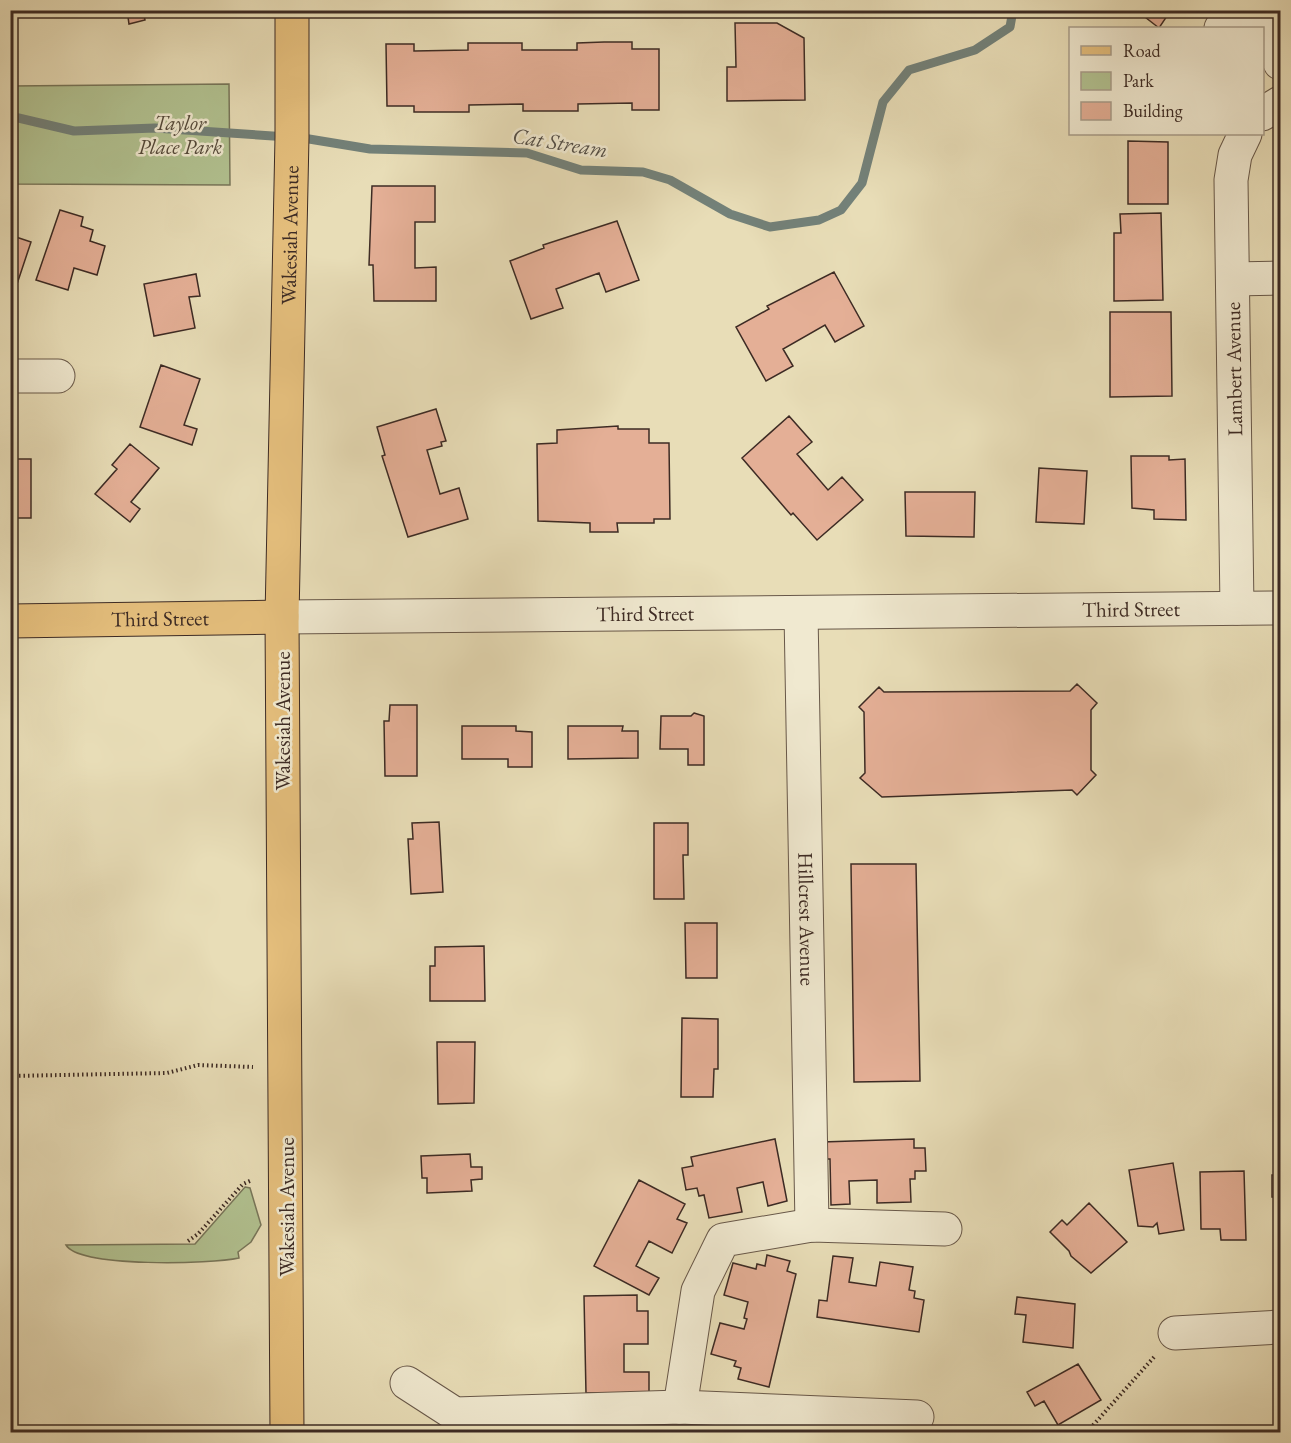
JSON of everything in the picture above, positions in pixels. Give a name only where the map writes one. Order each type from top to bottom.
[{"type":"main road","name":"Wakesiah Avenue","points":[[287,1432],[282,617],[292,138],[292,10]]},
{"type":"main road","name":"Third Street","points":[[10,621],[282,617]]},
{"type":"street","points":[[1225,27],[1244,22],[1257,27]]},
{"type":"street","points":[[1264,31],[1281,63]]},
{"type":"street","points":[[1264,113],[1281,103]]},
{"type":"street","name":"Lambert Avenue","points":[[1237,608],[1232,173],[1235,155],[1245,135]]},
{"type":"street","points":[[1233,279],[1281,278]]},
{"type":"street","points":[[10,376],[58,376]]},
{"type":"street","name":"Third Street","points":[[282,617],[1281,608]]},
{"type":"street","name":"Hillcrest Avenue","points":[[801,613],[812,1225]]},
{"type":"street","points":[[680,1407],[698,1291],[723,1240],[812,1225],[945,1229]]},
{"type":"street","points":[[1175,1333],[1281,1327]]},
{"type":"street","points":[[407,1383],[455,1414],[680,1407],[917,1417]]},
{"type":"path","points":[[10,1076],[166,1073],[198,1065],[254,1067]]},
{"type":"path","points":[[188,1241],[198,1234],[243,1184],[252,1180]]},
{"type":"path","points":[[1087,1432],[1175,1333]]},
{"type":"green space","name":"Taylor Place Park","points":[[229,84],[230,185],[11,184],[11,86]]},
{"type":"green space","points":[[245,1187],[250,1188],[261,1225],[251,1242],[238,1252],[239,1258],[176,1263],[120,1261],[95,1258],[76,1252],[66,1245],[195,1244]]},
{"type":"building","points":[[127,10],[143,10],[145,20],[129,24]]},
{"type":"building","points":[[1136,10],[1171,10],[1158,27]]},
{"type":"building","points":[[735,23],[777,23],[804,38],[805,100],[727,101],[727,67],[736,67]]},
{"type":"building","points":[[632,42],[632,49],[659,49],[659,110],[632,110],[632,103],[578,104],[578,111],[523,111],[523,104],[469,105],[469,112],[414,112],[414,106],[387,106],[386,44],[414,44],[414,51],[468,50],[468,43],[522,43],[522,50],[577,50],[577,43]]},
{"type":"building","points":[[1128,141],[1168,142],[1168,204],[1128,204]]},
{"type":"building","points":[[372,186],[435,186],[435,222],[415,222],[415,268],[436,267],[436,301],[374,301],[373,265],[369,265]]},
{"type":"building","points":[[60,210],[83,217],[81,226],[93,230],[90,241],[105,246],[97,275],[74,268],[68,290],[36,280]]},
{"type":"building","points":[[1161,213],[1163,300],[1114,301],[1114,233],[1121,233],[1120,214]]},
{"type":"building","points":[[617,221],[639,280],[606,292],[599,273],[556,289],[563,308],[531,319],[510,261],[544,248],[543,245]]},
{"type":"building","points":[[10,235],[31,242],[17,284],[10,282]]},
{"type":"building","points":[[834,272],[864,326],[835,342],[825,325],[783,349],[793,366],[766,381],[736,327],[769,309],[767,306]]},
{"type":"building","points":[[196,274],[200,296],[189,297],[195,328],[154,336],[144,284]]},
{"type":"building","points":[[1110,312],[1171,312],[1172,396],[1110,397]]},
{"type":"building","points":[[161,365],[200,379],[184,425],[197,429],[192,445],[140,427]]},
{"type":"building","points":[[436,409],[446,441],[441,442],[442,446],[427,450],[440,494],[459,488],[468,519],[408,537],[382,456],[385,455],[377,427]]},
{"type":"building","points":[[789,416],[812,442],[797,454],[828,490],[842,477],[863,500],[817,540],[793,513],[791,515],[742,458]]},
{"type":"building","points":[[618,426],[618,429],[649,429],[649,443],[669,443],[670,519],[654,519],[654,523],[617,523],[618,532],[590,532],[590,523],[538,521],[537,444],[557,443],[557,430]]},
{"type":"building","points":[[130,444],[159,468],[131,502],[140,509],[130,522],[95,494],[117,469],[112,465]]},
{"type":"building","points":[[1131,456],[1169,456],[1169,460],[1185,459],[1186,520],[1154,519],[1154,510],[1132,508]]},
{"type":"building","points":[[10,459],[31,459],[31,518],[10,518]]},
{"type":"building","points":[[1039,468],[1087,471],[1084,524],[1036,522]]},
{"type":"building","points":[[905,492],[975,492],[974,537],[906,536]]},
{"type":"building","points":[[1077,684],[1097,703],[1091,710],[1091,770],[1096,775],[1077,795],[1072,790],[882,797],[860,778],[865,773],[864,712],[859,707],[879,687],[884,692],[1070,691]]},
{"type":"building","points":[[390,705],[417,705],[417,776],[385,776],[384,721],[389,721]]},
{"type":"building","points":[[694,713],[704,716],[704,765],[688,765],[688,749],[660,749],[661,716],[691,716]]},
{"type":"building","points":[[462,726],[516,726],[516,731],[532,732],[532,767],[508,767],[508,759],[462,759]]},
{"type":"building","points":[[568,726],[623,726],[622,731],[638,731],[638,758],[568,759]]},
{"type":"building","points":[[439,822],[443,892],[411,894],[408,839],[413,839],[412,823]]},
{"type":"building","points":[[654,823],[688,823],[688,855],[683,855],[684,899],[654,899]]},
{"type":"building","points":[[851,864],[916,864],[920,1081],[854,1082]]},
{"type":"building","points":[[685,923],[717,923],[717,978],[686,978]]},
{"type":"building","points":[[484,946],[485,1001],[430,1001],[430,966],[435,966],[435,947]]},
{"type":"building","points":[[682,1018],[718,1019],[718,1069],[714,1069],[713,1097],[681,1097]]},
{"type":"building","points":[[437,1042],[475,1042],[474,1103],[438,1104]]},
{"type":"building","points":[[775,1139],[787,1201],[768,1206],[763,1182],[737,1188],[742,1212],[709,1218],[704,1195],[699,1196],[697,1188],[686,1190],[682,1168],[693,1166],[691,1157]]},
{"type":"building","points":[[914,1139],[914,1148],[925,1148],[926,1171],[915,1171],[915,1179],[910,1179],[911,1202],[877,1203],[877,1180],[849,1181],[850,1204],[831,1205],[830,1159],[822,1159],[822,1142]]},
{"type":"building","points":[[470,1154],[471,1167],[482,1167],[482,1179],[471,1180],[472,1191],[427,1193],[427,1178],[422,1178],[421,1156]]},
{"type":"building","points":[[1173,1163],[1184,1230],[1159,1234],[1157,1223],[1153,1227],[1138,1226],[1129,1170]]},
{"type":"building","points":[[1244,1171],[1246,1240],[1221,1240],[1220,1229],[1201,1229],[1200,1172]]},
{"type":"building","points":[[1272,1175],[1280,1175],[1280,1197],[1272,1197]]},
{"type":"building","points":[[639,1180],[685,1204],[677,1219],[687,1223],[672,1253],[649,1241],[636,1266],[659,1278],[649,1295],[594,1266]]},
{"type":"building","points":[[1089,1203],[1127,1242],[1091,1273],[1071,1256],[1050,1232],[1062,1220],[1067,1225]]},
{"type":"building","points":[[10,1223],[16,1223],[17,1330],[10,1330]]},
{"type":"building","points":[[767,1255],[790,1261],[787,1271],[796,1274],[769,1387],[738,1379],[741,1368],[734,1366],[736,1361],[711,1354],[720,1323],[744,1329],[747,1319],[744,1318],[748,1302],[724,1295],[733,1263],[756,1269],[757,1264],[765,1266]]},
{"type":"building","points":[[833,1256],[853,1258],[849,1282],[876,1286],[880,1262],[913,1267],[909,1290],[915,1291],[914,1298],[924,1300],[919,1332],[817,1317],[819,1300],[827,1301]]},
{"type":"building","points":[[637,1295],[637,1311],[648,1311],[648,1344],[624,1344],[624,1372],[649,1372],[649,1393],[586,1393],[584,1296]]},
{"type":"building","points":[[1017,1297],[1075,1304],[1073,1348],[1023,1342],[1026,1315],[1015,1314]]},
{"type":"building","points":[[1078,1364],[1101,1400],[1058,1425],[1044,1401],[1035,1406],[1027,1392]]},
{"type":"building","points":[[413,1427],[439,1432],[412,1432]]},
{"type":"waterway","name":"Cat Stream","points":[[10,116],[74,131],[155,128],[303,138],[370,149],[527,153],[581,170],[643,172],[670,180],[730,214],[770,227],[819,220],[841,210],[862,183],[883,102],[909,70],[975,50],[1010,27],[1013,10]]}]
